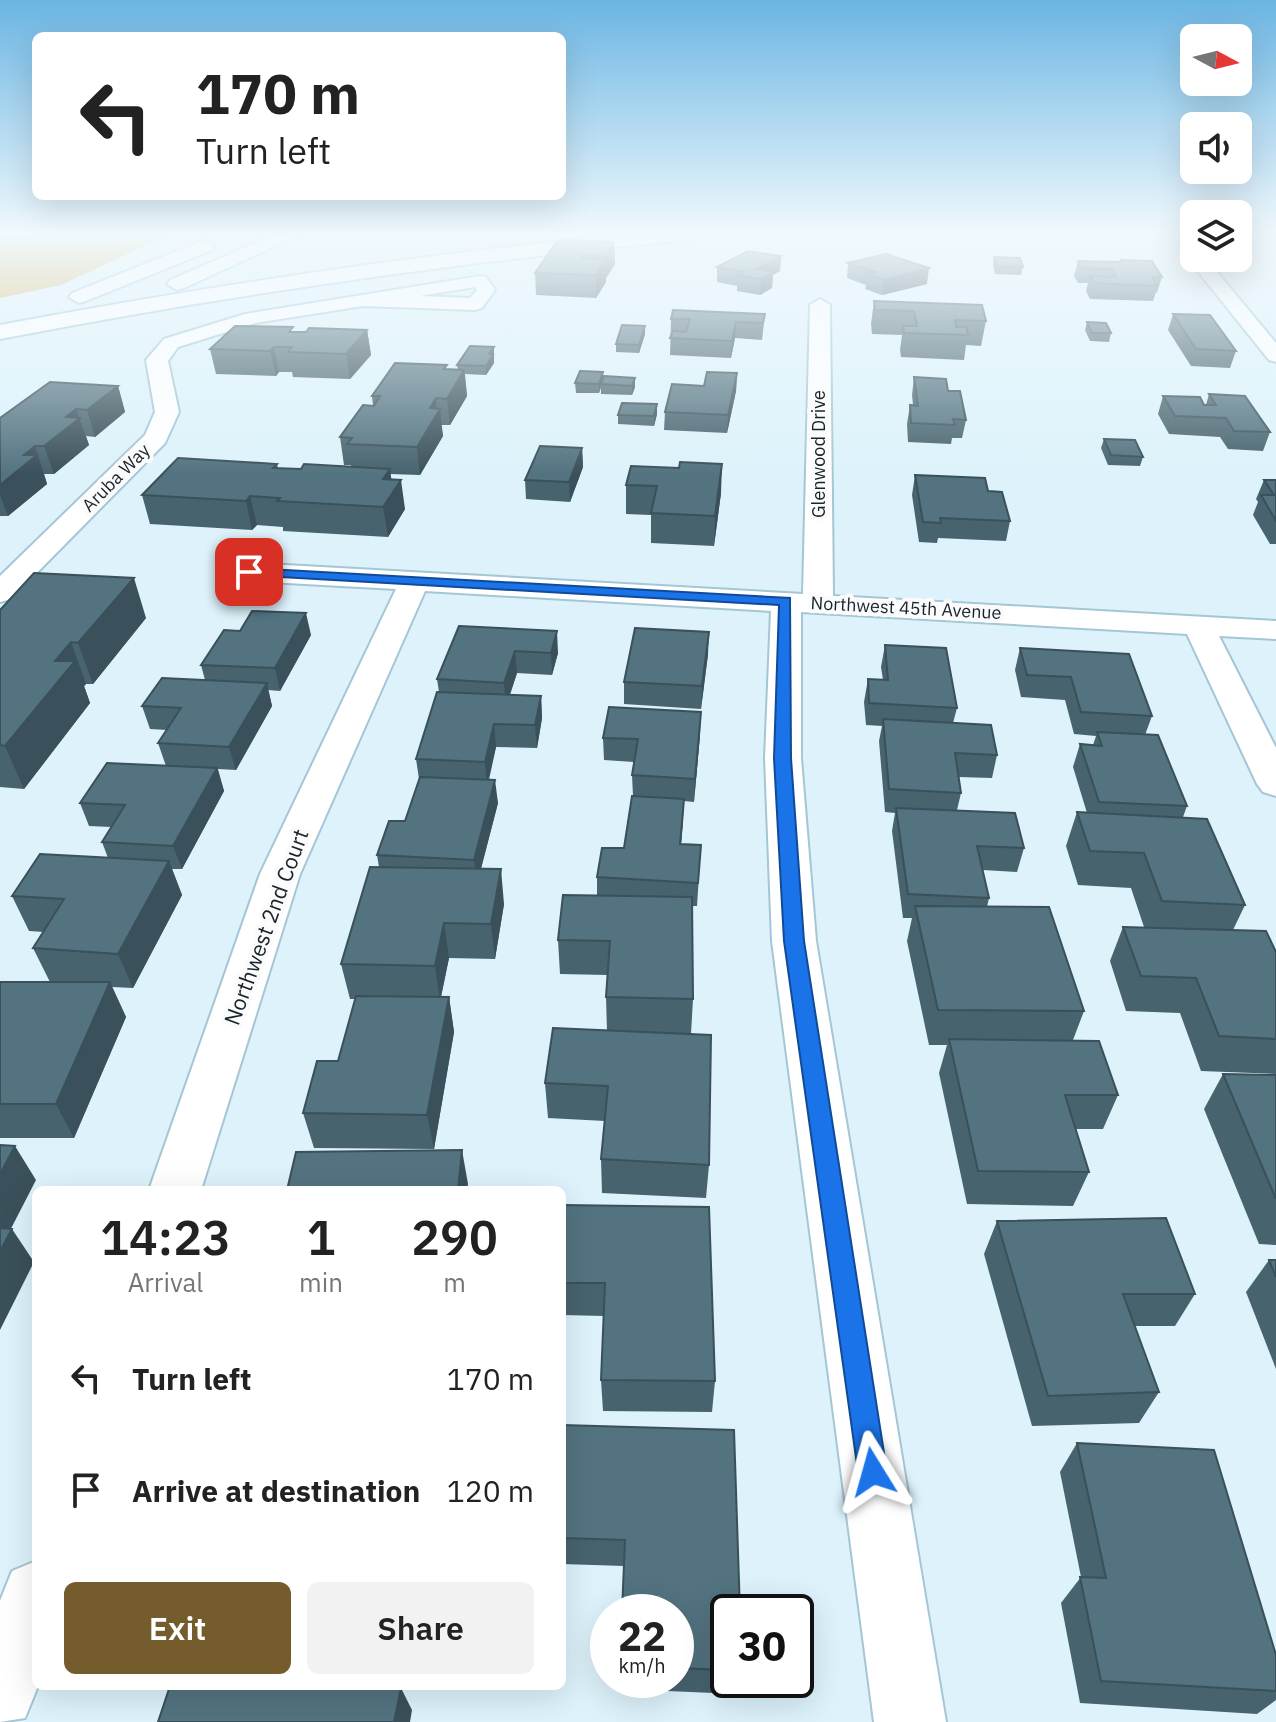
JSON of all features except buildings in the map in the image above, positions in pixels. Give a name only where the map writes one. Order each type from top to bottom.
[{"type":"main road","points":[[0,332],[40,314]]},
{"type":"main road","points":[[0,332],[88,314]]},
{"type":"main road","points":[[28,350],[108,314]]},
{"type":"street","name":"Aruba Way","points":[[0,593],[156,438],[167,412],[157,360],[171,343],[252,318],[274,314]]},
{"type":"street","name":"Glenwood Drive","points":[[819,314],[802,602],[783,758],[794,941],[910,1722]]},
{"type":"street","points":[[1242,314],[1276,356]]},
{"type":"street","name":"Northwest 45th Avenue","points":[[249,572],[1276,630]]},
{"type":"street","name":"Northwest 2nd Court","points":[[176,1186],[280,874],[414,583]]},
{"type":"street","points":[[1198,625],[1276,784]]},
{"type":"street","points":[[0,1693],[32,1606]]},
{"type":"route","points":[[249,572],[786,601],[783,758],[794,941],[873,1472]]}]
